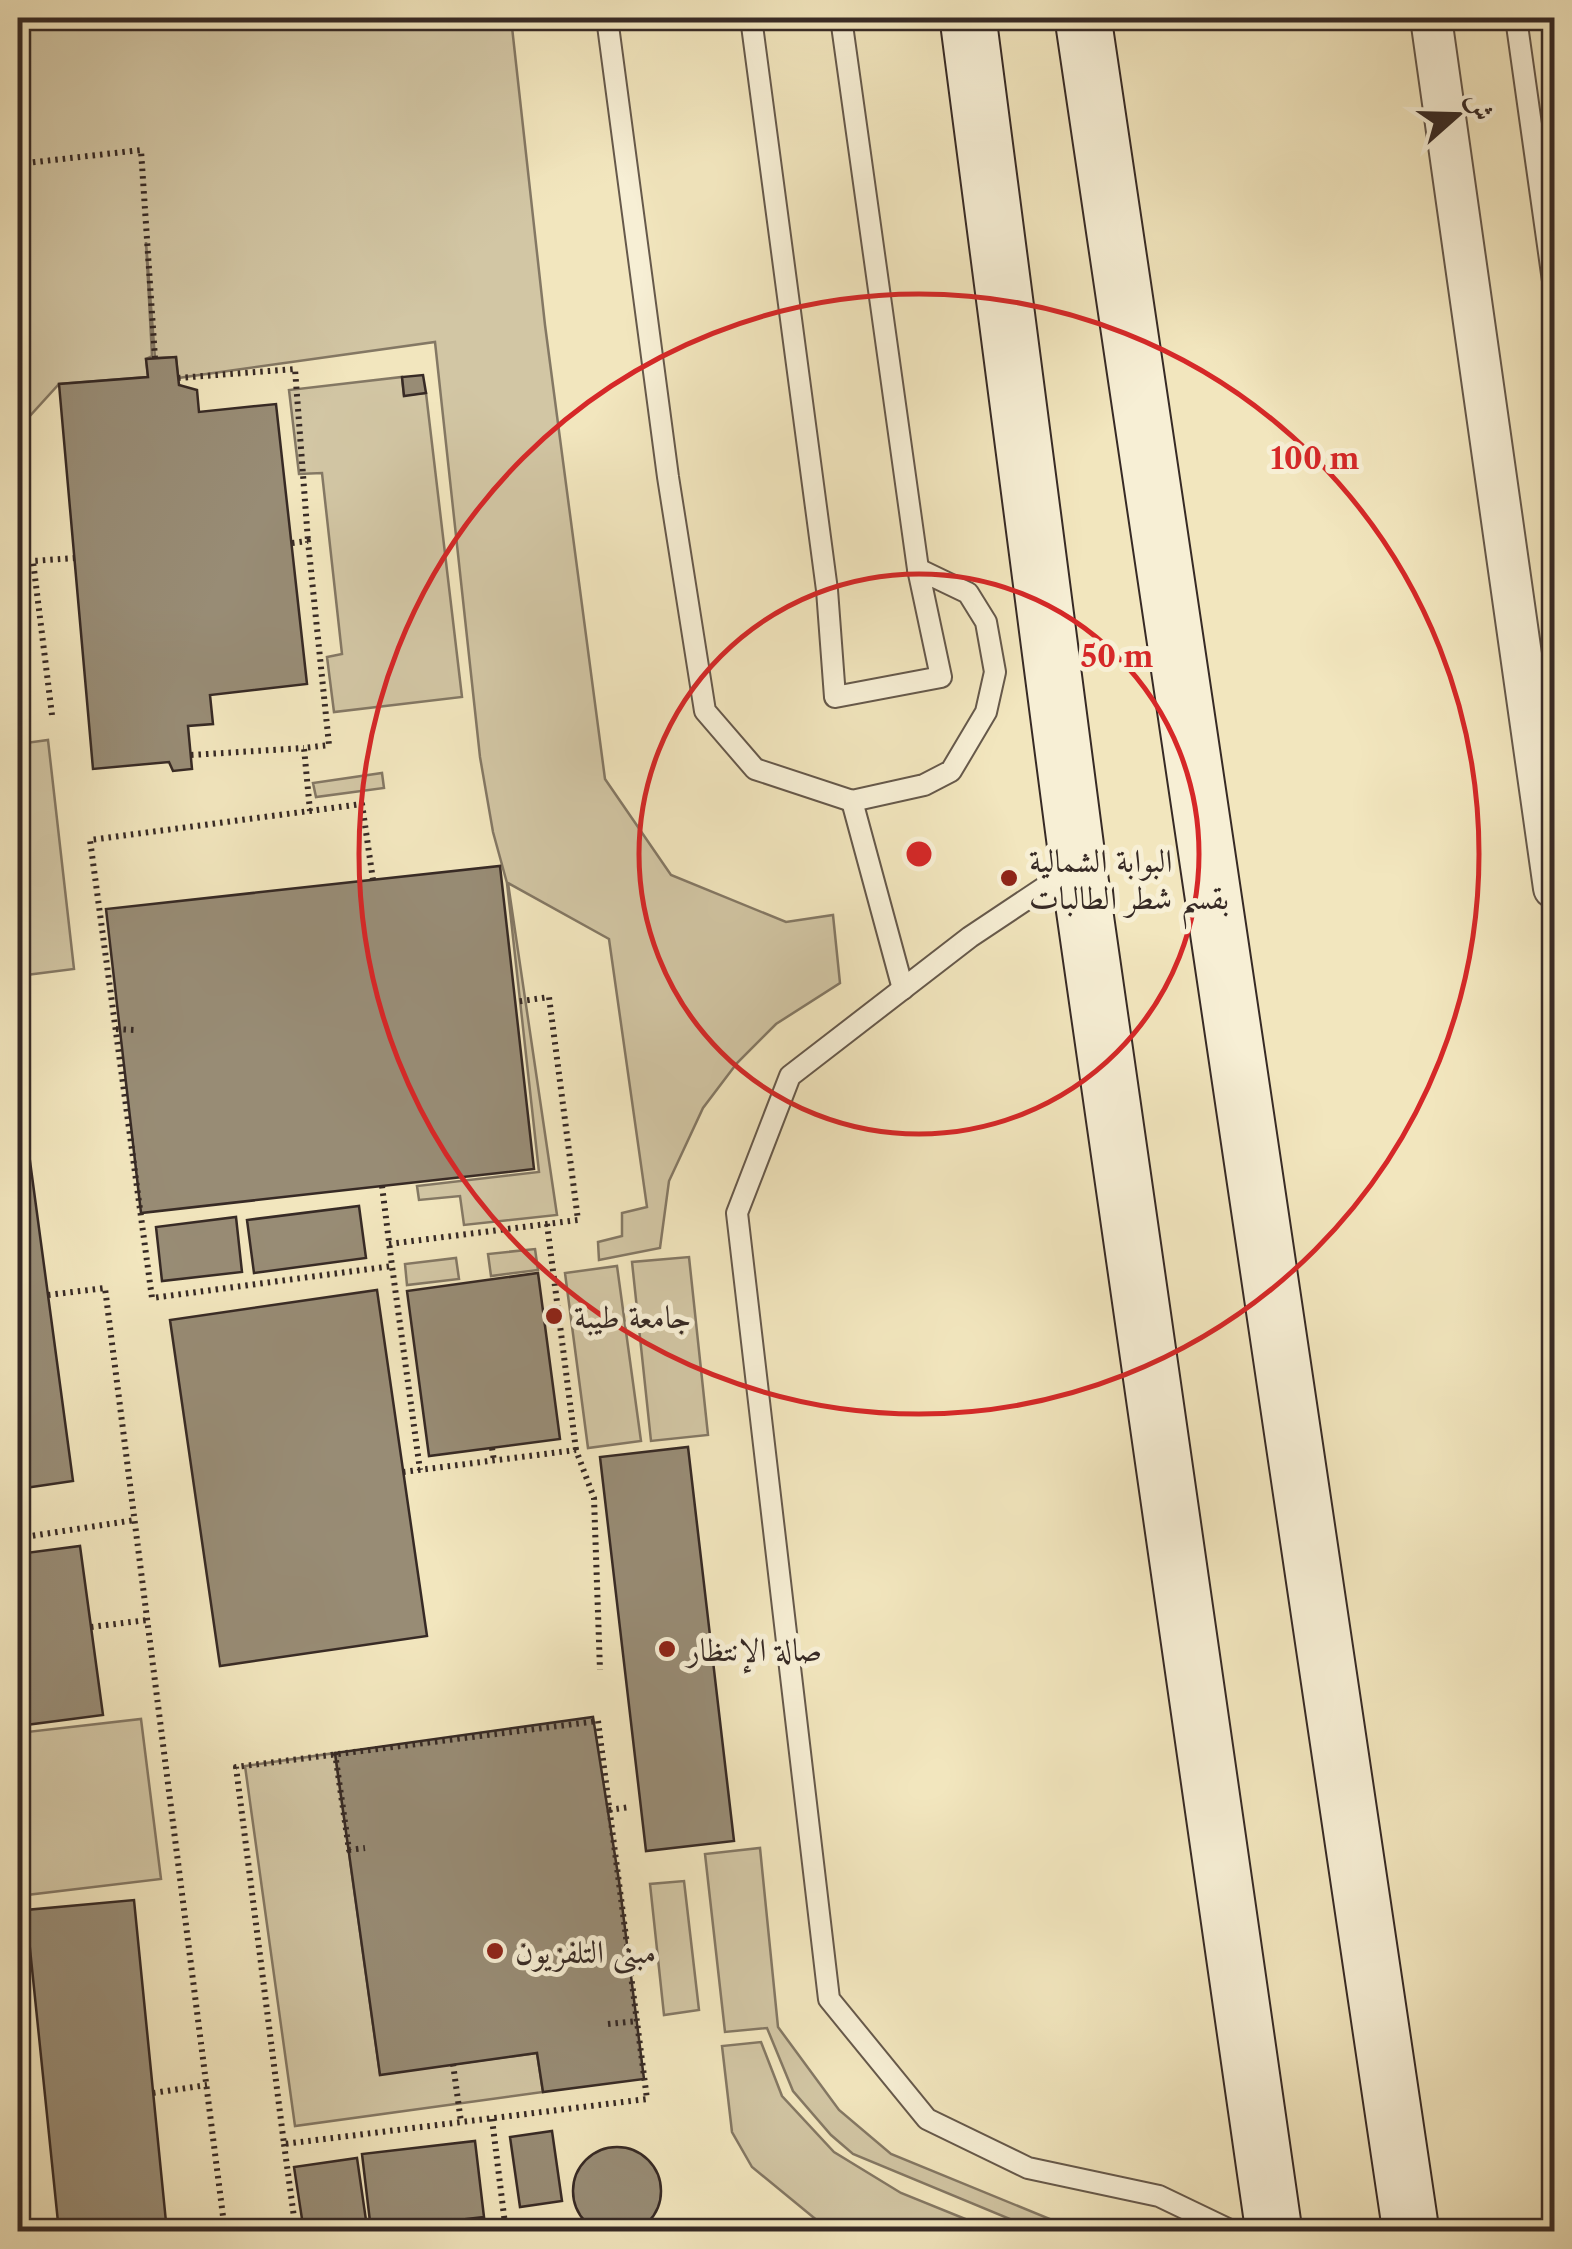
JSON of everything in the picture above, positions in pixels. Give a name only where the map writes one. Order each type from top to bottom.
[{"type":"street","points":[[968,18],[1078,866],[1274,2232]]},
{"type":"street","points":[[1083,18],[1411,2232]]},
{"type":"street","points":[[1430,18],[1554,888]]},
{"type":"lane","points":[[607,18],[665,458],[705,711],[755,768],[852,801],[924,786],[951,771],[986,712],[995,672],[986,622],[968,592],[918,568]]},
{"type":"lane","points":[[751,18],[827,590],[835,696],[941,677],[918,568],[841,18]]},
{"type":"lane","points":[[1516,18],[1554,288]]},
{"type":"lane","points":[[852,801],[903,989]]},
{"type":"lane","points":[[1078,866],[970,937],[790,1076],[738,1213],[829,1998],[927,2119],[1028,2168],[1159,2196],[1234,2232]]},
{"type":"path","points":[[18,164],[141,150],[155,358]]},
{"type":"path","points":[[178,378],[295,369],[329,746],[191,755]]},
{"type":"path","points":[[292,543],[308,541]]},
{"type":"path","points":[[52,715],[33,562],[74,558]]},
{"type":"path","points":[[304,748],[310,811]]},
{"type":"path","points":[[373,880],[362,804],[90,840],[152,1298],[392,1266]]},
{"type":"path","points":[[389,1244],[578,1220],[550,998],[516,1002]]},
{"type":"path","points":[[116,1029],[134,1030]]},
{"type":"path","points":[[382,1186],[420,1470]]},
{"type":"path","points":[[546,1224],[576,1450],[594,1498],[600,1670]]},
{"type":"path","points":[[48,1296],[106,1288],[225,2232]]},
{"type":"path","points":[[492,1448],[494,1460]]},
{"type":"path","points":[[403,1472],[576,1450]]},
{"type":"path","points":[[18,1538],[135,1520]]},
{"type":"path","points":[[91,1627],[148,1620]]},
{"type":"path","points":[[284,2144],[647,2099],[598,1722],[236,1767],[284,2144],[296,2232]]},
{"type":"path","points":[[335,1753],[349,1850],[365,1848]]},
{"type":"path","points":[[610,1810],[630,1807]]},
{"type":"path","points":[[608,2024],[637,2022]]},
{"type":"path","points":[[453,2064],[461,2122]]},
{"type":"path","points":[[154,2093],[207,2085]]},
{"type":"path","points":[[492,2118],[506,2232]]},
{"type":"shaded area","points":[[18,18],[511,18],[545,325],[605,779],[671,875],[786,922],[833,915],[840,983],[776,1024],[737,1063],[703,1108],[669,1181],[660,1248],[599,1260],[598,1242],[622,1236],[622,1213],[647,1207],[609,939],[508,883],[557,1215],[464,1225],[460,1196],[419,1200],[417,1186],[539,1172],[507,883],[493,832],[480,757],[435,342],[178,378],[176,357],[155,358],[146,242],[152,356],[146,359],[148,377],[59,384],[18,429]]},
{"type":"shaded area","points":[[402,377],[404,395],[426,393],[462,697],[334,712],[327,657],[342,654],[322,473],[299,474],[289,390]]},
{"type":"shaded area","points":[[48,740],[74,969],[18,976],[18,744]]},
{"type":"shaded area","points":[[382,773],[384,788],[316,797],[313,783]]},
{"type":"shaded area","points":[[535,1249],[538,1270],[491,1276],[488,1254]]},
{"type":"shaded area","points":[[689,1257],[708,1435],[651,1441],[632,1262]]},
{"type":"shaded area","points":[[456,1258],[459,1279],[407,1285],[405,1264]]},
{"type":"shaded area","points":[[617,1266],[641,1441],[588,1448],[565,1273]]},
{"type":"shaded area","points":[[141,1719],[161,1879],[18,1896],[18,1733]]},
{"type":"shaded area","points":[[335,1753],[380,2074],[537,2053],[543,2092],[295,2126],[245,1766]]},
{"type":"shaded area","points":[[760,1848],[778,2027],[839,2110],[891,2154],[1062,2224],[1056,2231],[1039,2231],[853,2154],[793,2091],[767,2028],[725,2032],[705,1854]]},
{"type":"shaded area","points":[[684,1881],[699,2010],[664,2015],[650,1884]]},
{"type":"shaded area","points":[[761,2042],[782,2096],[834,2152],[901,2193],[995,2231],[830,2231],[752,2167],[732,2132],[722,2046]]},
{"type":"building","points":[[176,357],[179,385],[197,390],[199,412],[276,404],[307,684],[210,695],[213,724],[188,726],[192,769],[173,771],[169,762],[93,769],[59,384],[148,377],[146,359]]},
{"type":"building","points":[[423,375],[426,393],[404,396],[402,377]]},
{"type":"building","points":[[500,866],[534,1169],[141,1213],[106,909]]},
{"type":"building","points":[[25,1124],[73,1481],[18,1489],[18,1125]]},
{"type":"building","points":[[359,1206],[366,1258],[254,1273],[247,1220]]},
{"type":"building","points":[[236,1217],[242,1272],[162,1281],[156,1227]]},
{"type":"building","points":[[538,1273],[560,1439],[429,1456],[407,1291]]},
{"type":"building","points":[[377,1290],[427,1636],[220,1666],[170,1320]]},
{"type":"building","name":"صالة الإنتظار","points":[[688,1447],[734,1841],[646,1851],[600,1457]]},
{"type":"building","points":[[80,1546],[103,1715],[18,1726],[18,1554]]},
{"type":"building","name":"مبنى التلفزيون","points":[[593,1717],[644,2079],[543,2092],[537,2053],[380,2075],[335,1753]]},
{"type":"building","points":[[134,1900],[167,2232],[59,2232],[26,1910]]},
{"type":"building","points":[[552,2131],[562,2201],[520,2207],[510,2137]]},
{"type":"building","points":[[475,2141],[484,2217],[371,2230],[362,2154]]},
{"type":"building","points":[[617,2147],[648,2160],[661,2191],[648,2222],[617,2235],[586,2222],[573,2191],[586,2160]]},
{"type":"building","points":[[357,2158],[367,2227],[304,2232],[294,2167]]},
{"type":"place","name":"البوابة الشمالية بقسم شطر الطالبات","points":[[1009,878]]},
{"type":"place","name":"جامعة طيبة","points":[[554,1316]]},
{"type":"place","name":"صالة الإنتظار","points":[[667,1649]]},
{"type":"place","name":"مبنى التلفزيون","points":[[495,1951]]}]
